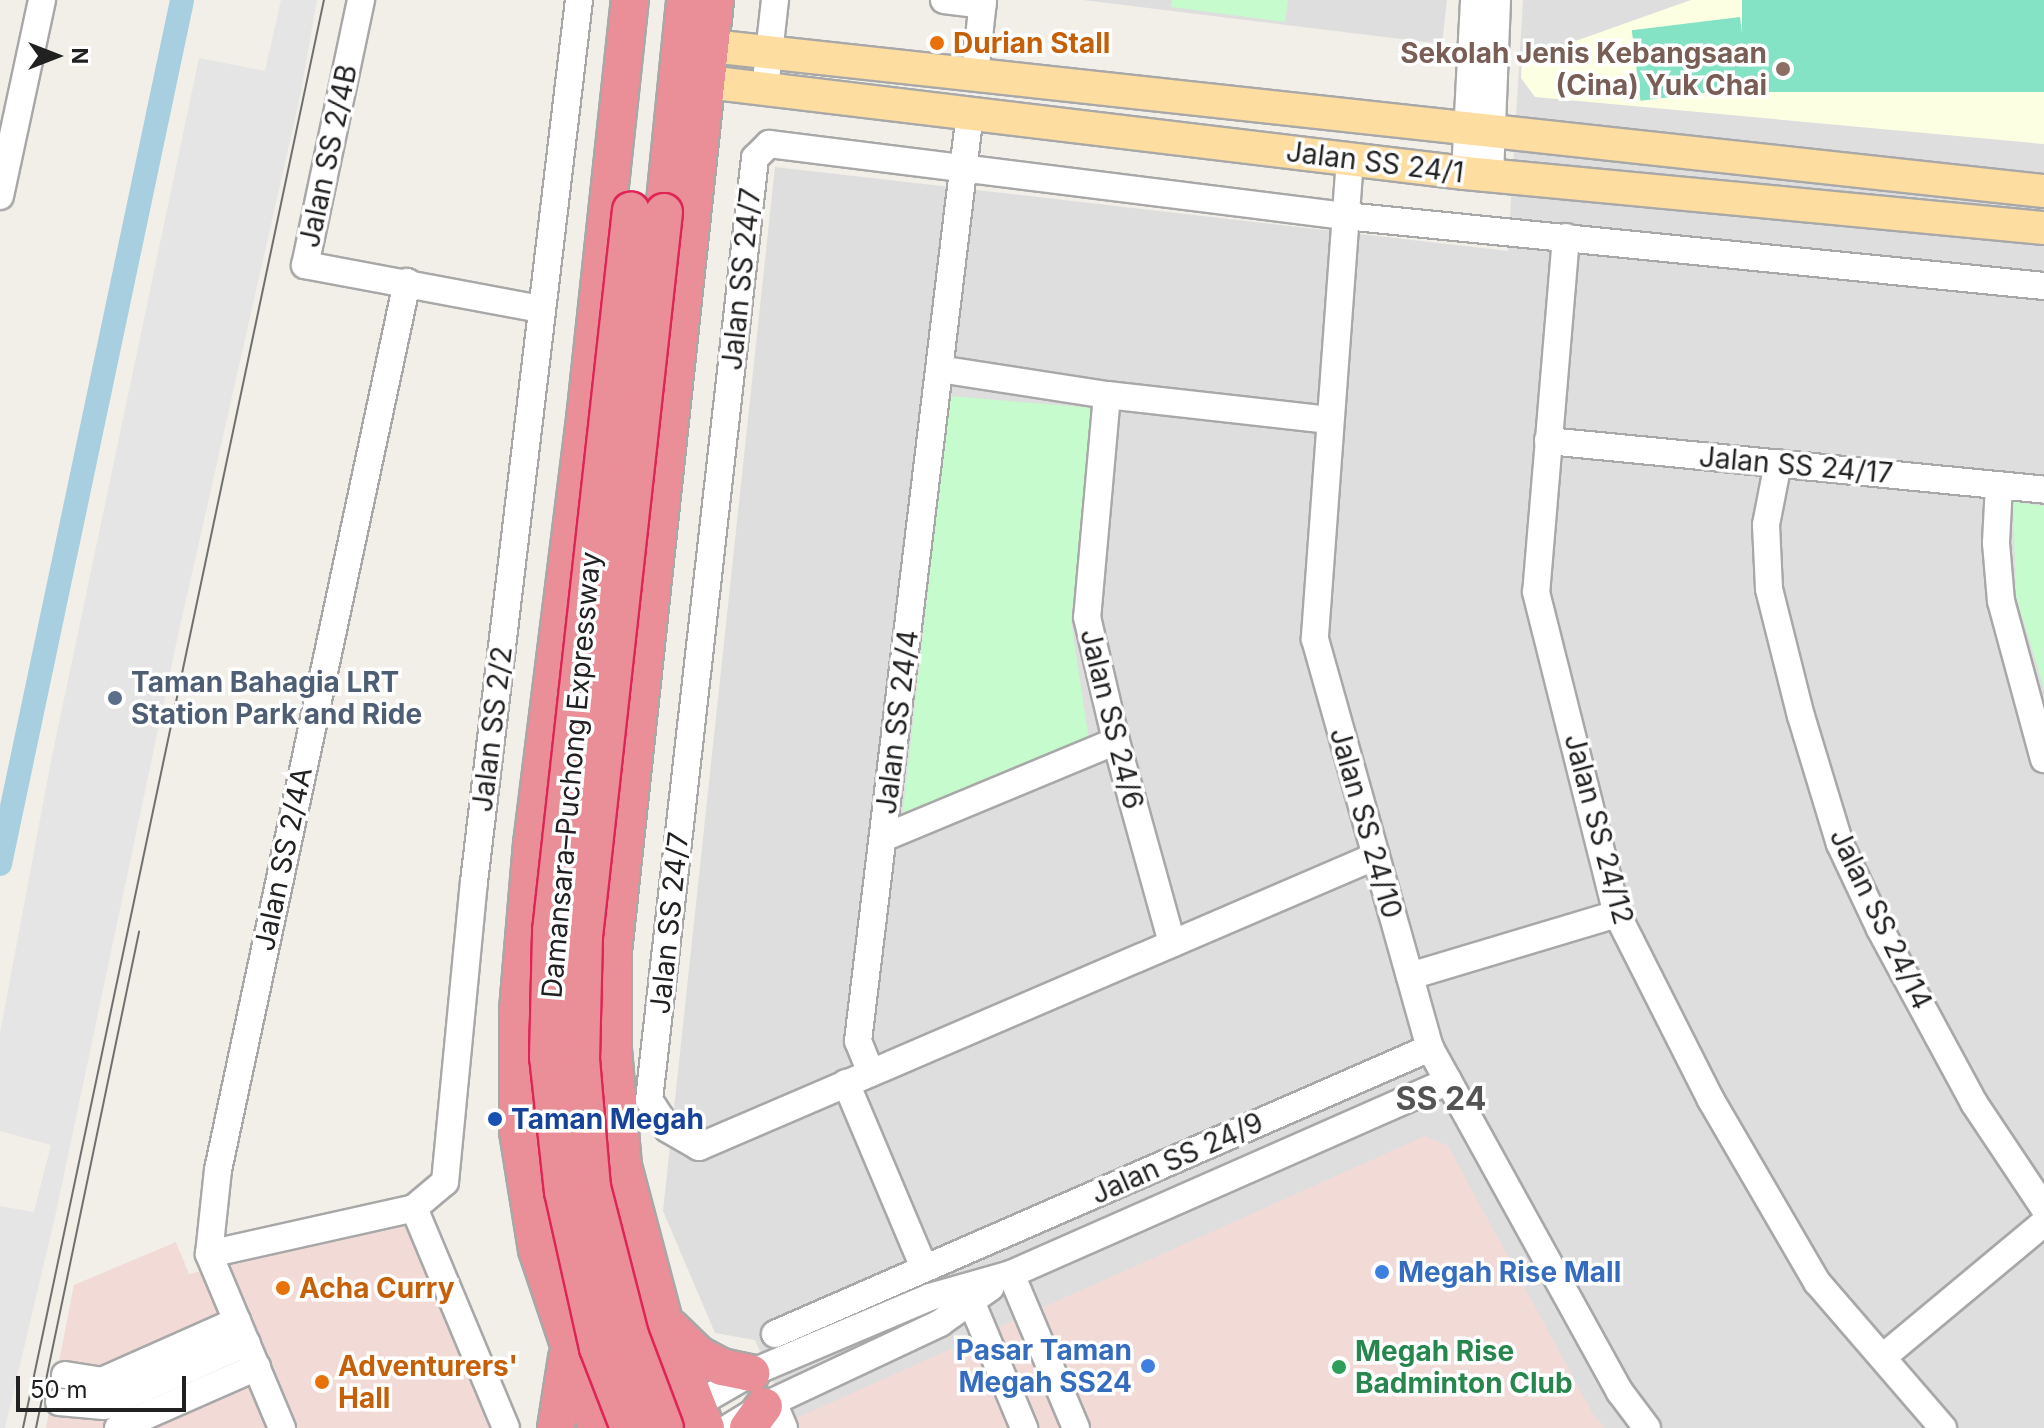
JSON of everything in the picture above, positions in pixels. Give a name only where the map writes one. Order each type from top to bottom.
[{"type":"highway","points":[[597,1428],[537,1250],[518,1132],[518,1010],[532,844],[586,410],[630,0]]},
{"type":"highway","points":[[648,211],[654,0]]},
{"type":"highway","points":[[648,211],[685,0]]},
{"type":"highway","points":[[701,1416],[664,1321],[623,1166],[613,1050],[613,952],[715,0]]},
{"type":"highway","name":"Damansara–Puchong Expressway","points":[[629,1428],[598,1348],[563,1192],[548,1057],[551,931],[648,211]]},
{"type":"highway","name":"Damansara–Puchong Expressway","points":[[648,211],[584,937],[581,1059],[592,1187],[630,1335],[665,1428]]},
{"type":"highway","points":[[568,1349],[603,1358],[628,1354],[649,1341],[664,1321]]},
{"type":"highway","points":[[664,1321],[699,1355],[722,1367],[764,1407]]},
{"type":"highway","points":[[556,1428],[568,1349]]},
{"type":"main road","name":"Jalan SS 24/1","points":[[711,46],[2044,191]]},
{"type":"main road","name":"Jalan SS 24/1","points":[[707,82],[1478,174],[2044,228]]},
{"type":"main road","points":[[655,1428],[701,1416]]},
{"type":"street","points":[[0,195],[42,0]]},
{"type":"street","name":"Jalan SS 2/4B","points":[[361,0],[305,265],[541,309]]},
{"type":"street","name":"Jalan SS 2/2","points":[[414,1208],[445,1182],[474,882],[579,0]]},
{"type":"street","points":[[765,89],[775,0]]},
{"type":"street","points":[[944,0],[983,2],[975,74]]},
{"type":"street","points":[[1474,0],[1480,129]]},
{"type":"street","points":[[1478,174],[1480,129],[1497,0]]},
{"type":"street","name":"Jalan SS 24/4","points":[[871,1073],[858,1041],[970,113]]},
{"type":"street","name":"Jalan SS 24/7","points":[[963,168],[769,144],[755,158],[649,1100],[668,1129],[699,1147],[1376,856]]},
{"type":"street","name":"Jalan SS 24/10","points":[[1350,159],[1315,639],[1430,1048],[1620,1392],[1647,1428]]},
{"type":"street","name":"Jalan SS 24/1","points":[[963,168],[1345,216],[2044,286]]},
{"type":"street","name":"Jalan SS 24/12","points":[[1566,237],[1536,592],[1617,914],[1704,1086],[1817,1282],[1943,1428]]},
{"type":"street","name":"Jalan SS 2/4A","points":[[209,1254],[224,1140],[407,282]]},
{"type":"street","points":[[939,369],[1107,395],[1330,420]]},
{"type":"street","name":"Jalan SS 24/6","points":[[1107,395],[1087,617],[1116,741],[1172,943]]},
{"type":"street","name":"Jalan SS 24/17","points":[[1548,441],[2044,490]]},
{"type":"street","name":"Jalan SS 24/14","points":[[1778,463],[1766,525],[1769,589],[1801,716],[1840,844],[1880,929],[1974,1103],[2044,1208]]},
{"type":"street","points":[[1999,485],[1996,543],[2001,601],[2044,759]]},
{"type":"street","points":[[883,838],[1116,741]]},
{"type":"street","points":[[1410,976],[1617,914]]},
{"type":"street","name":"Jalan SS 24/9","points":[[775,1334],[1430,1048]]},
{"type":"street","name":"Jalan SS 24/9","points":[[728,1428],[930,1297],[1011,1274],[1448,1081]]},
{"type":"street","points":[[846,1083],[924,1268]]},
{"type":"street","points":[[282,1428],[209,1254],[414,1208],[506,1428]]},
{"type":"street","points":[[1883,1357],[2044,1223]]},
{"type":"street","points":[[1011,1274],[1076,1428]]},
{"type":"street","name":"Jalan SS 24/9","points":[[701,1416],[764,1407],[940,1323],[1011,1274]]},
{"type":"street","points":[[971,1301],[1024,1428]]},
{"type":"street","points":[[65,1375],[102,1381],[247,1344]]},
{"type":"street","points":[[59,1402],[104,1406],[247,1344]]},
{"type":"street","points":[[118,1428],[247,1344]]},
{"type":"shaded area","name":"Taman Bahagia LRT Station Park and Ride","points":[[281,0],[317,0],[300,97],[178,635],[55,1217],[5,1428],[0,1428],[0,1206],[34,1212],[51,1145],[0,1131],[0,1033],[51,761],[199,58],[265,71]]},
{"type":"shaded area","points":[[1083,0],[1447,0],[1442,44]]},
{"type":"shaded area","name":"Taman Megah","points":[[1523,0],[2044,0],[2044,1428],[793,1428],[755,1340],[715,1333],[663,1211],[775,167],[1508,251]]},
{"type":"shaded area","name":"Sekolah Jenis Kebangsaan (Cina) Yuk Chai","points":[[1691,0],[2044,0],[2044,144],[1535,97],[1521,78],[1522,60]]},
{"type":"shaded area","points":[[1425,1136],[1448,1146],[1593,1414],[1605,1428],[793,1428],[790,1421]]},
{"type":"shaded area","points":[[428,1220],[515,1428],[46,1428],[74,1285],[176,1242],[189,1274]]},
{"type":"green space","points":[[1172,0],[1288,0],[1285,22],[1171,7]]},
{"type":"green space","points":[[1742,0],[2044,0],[2044,92],[1742,92]]},
{"type":"green space","points":[[1740,17],[1749,87],[1640,101],[1632,30]]},
{"type":"green space","points":[[950,396],[1093,408],[1071,621],[1089,740],[902,819]]},
{"type":"green space","points":[[2013,502],[2044,506],[2044,689],[2016,596]]},
{"type":"waterway","points":[[0,864],[182,0]]},
{"type":"tram line","points":[[23,1428],[324,0]]},
{"type":"tram line","points":[[36,1428],[139,932]]},
{"type":"place","name":"Durian Stall","points":[[937,43]]},
{"type":"place","name":"Sekolah Jenis Kebangsaan (Cina) Yuk Chai","points":[[1783,69]]},
{"type":"place","name":"Taman Bahagia LRT Station Park and Ride","points":[[115,698]]},
{"type":"place","name":"Taman Megah","points":[[495,1119]]},
{"type":"place","name":"Megah Rise Mall","points":[[1382,1272]]},
{"type":"place","name":"Acha Curry","points":[[283,1288]]},
{"type":"place","name":"Pasar Taman Megah SS24","points":[[1148,1366]]},
{"type":"place","name":"Megah Rise Badminton Club","points":[[1339,1367]]},
{"type":"place","name":"Adventurers' Hall","points":[[322,1382]]},
{"type":"district","name":"SS 24","points":[[1441,1099]]}]
